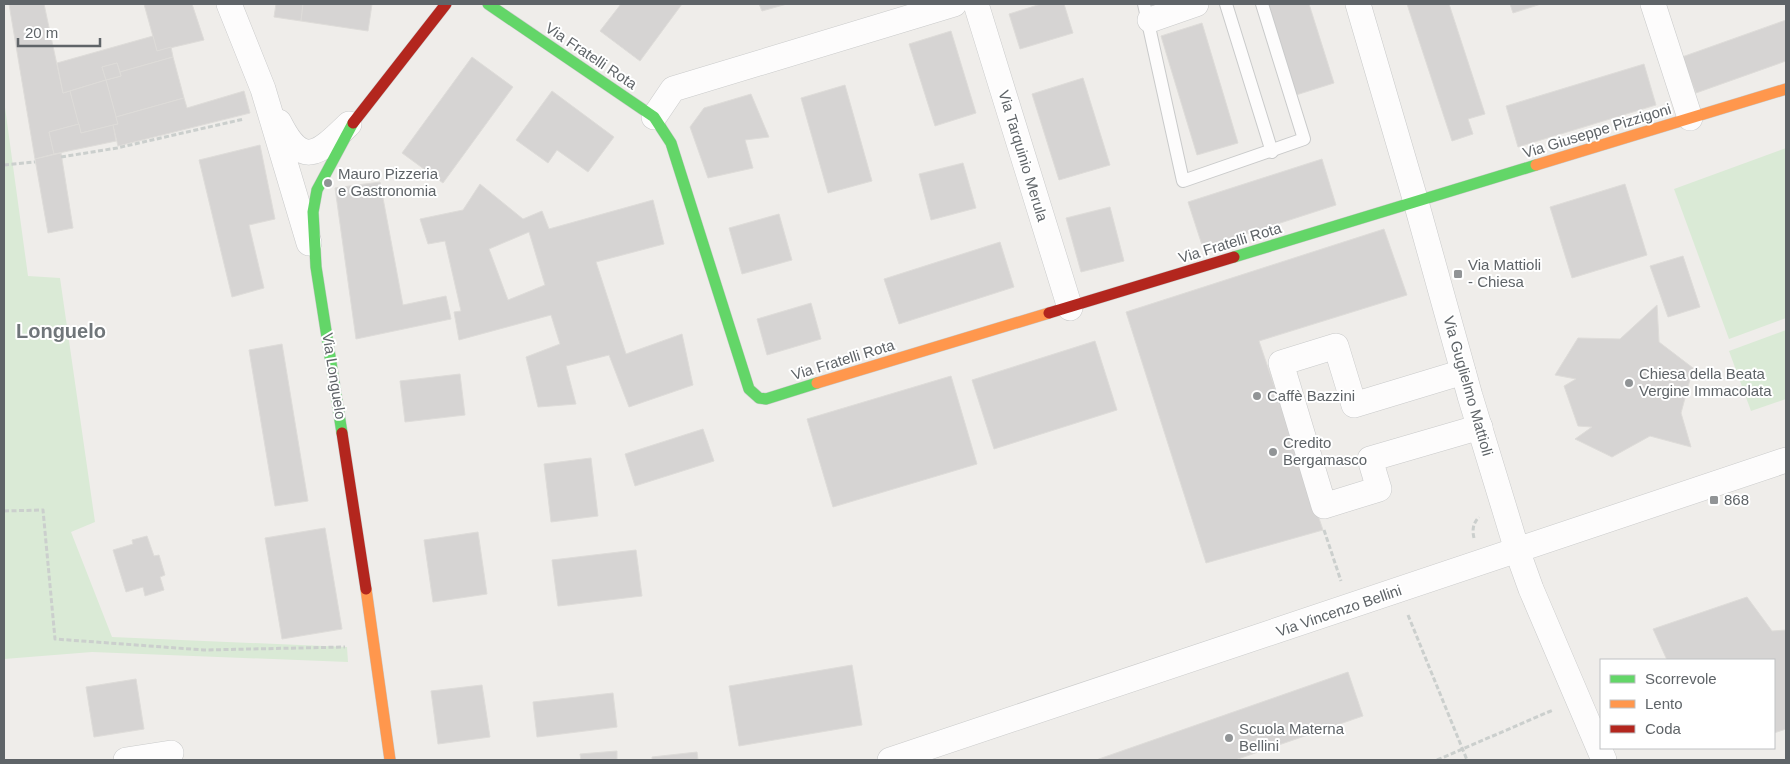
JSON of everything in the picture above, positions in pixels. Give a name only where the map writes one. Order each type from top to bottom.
[{"type":"street","name":"Via Longuelo","points":[[229,4],[263,89],[316,267],[361,549],[390,760]]},
{"type":"street","points":[[263,89],[290,142],[309,152],[322,150],[356,117],[446,4]]},
{"type":"street","name":"Via Fratelli Rota","points":[[488,4],[654,117],[671,143],[749,389],[759,398],[766,399],[1416,202]]},
{"type":"street","points":[[654,117],[673,89],[906,11],[954,4]]},
{"type":"street","name":"Via Tarquinio Merula","points":[[976,4],[1070,308]]},
{"type":"street","points":[[1147,12],[1196,4]]},
{"type":"street","name":"Via Guglielmo Mattioli","points":[[1358,4],[1463,372],[1518,550],[1531,589],[1604,760]]},
{"type":"street","points":[[1653,4],[1690,118]]},
{"type":"street","name":"Via Giuseppe Pizzigoni","points":[[1416,202],[1786,89]]},
{"type":"street","points":[[316,267],[313,212],[317,190],[356,117]]},
{"type":"street","points":[[1463,372],[1354,405],[1336,346],[1281,363],[1324,506],[1379,489],[1370,459],[1480,427]]},
{"type":"street","name":"Via Vincenzo Bellini","points":[[890,760],[1786,460]]},
{"type":"street","points":[[126,760],[171,753]]},
{"type":"lane","points":[[1226,4],[1272,152]]},
{"type":"lane","points":[[1147,12],[1183,181],[1272,152],[1304,139],[1262,4]]},
{"type":"path","points":[[61,157],[117,148],[245,118]]},
{"type":"path","points":[[4,165],[35,162]]},
{"type":"path","points":[[4,511],[43,510],[54,639],[204,650],[348,647],[374,654]]},
{"type":"path","points":[[1323,530],[1349,607]]},
{"type":"path","points":[[1398,591],[1466,760]]},
{"type":"path","points":[[1437,760],[1577,699]]},
{"type":"green space","points":[[4,100],[28,276],[60,278],[95,522],[71,532],[112,637],[347,647],[348,662],[92,652],[4,659]]},
{"type":"green space","points":[[1786,148],[1786,318],[1729,339],[1674,189]]},
{"type":"green space","points":[[1786,330],[1786,399],[1751,411],[1729,351]]},
{"type":"building","points":[[9,4],[44,4],[63,93],[70,91],[79,124],[49,132],[54,154],[35,159]]},
{"type":"building","points":[[144,4],[192,4],[204,40],[157,51]]},
{"type":"building","points":[[276,4],[303,4],[301,21],[274,17]]},
{"type":"building","points":[[303,4],[372,4],[368,31],[301,21]]},
{"type":"building","points":[[621,4],[682,4],[640,61],[600,31]]},
{"type":"building","points":[[759,4],[787,4],[762,11]]},
{"type":"building","points":[[1041,4],[1064,4],[1073,33],[1020,49],[1009,14]]},
{"type":"building","points":[[1268,4],[1309,4],[1334,83],[1296,95]]},
{"type":"building","points":[[1407,4],[1449,4],[1485,114],[1468,119],[1473,134],[1452,141]]},
{"type":"building","points":[[1510,4],[1541,4],[1513,13]]},
{"type":"building","points":[[1786,20],[1786,61],[1696,93],[1682,57]]},
{"type":"building","points":[[1202,23],[1238,143],[1197,155],[1161,36]]},
{"type":"building","points":[[951,31],[976,113],[935,126],[909,44]]},
{"type":"building","points":[[153,36],[157,51],[171,47],[173,57],[120,72],[117,63],[102,67],[106,80],[63,93],[57,63]]},
{"type":"building","points":[[173,57],[184,98],[116,117],[106,80],[121,76],[120,72]]},
{"type":"building","points":[[472,57],[513,87],[443,183],[402,153]]},
{"type":"building","points":[[117,63],[121,76],[106,80],[102,67]]},
{"type":"building","points":[[1644,64],[1656,105],[1518,147],[1506,106]]},
{"type":"building","points":[[1083,78],[1110,165],[1059,180],[1032,94]]},
{"type":"building","points":[[106,80],[118,124],[81,133],[70,91]]},
{"type":"building","points":[[845,85],[872,181],[828,193],[801,98]]},
{"type":"building","points":[[244,91],[250,113],[118,146],[113,125],[118,124],[116,117],[184,98],[187,108]]},
{"type":"building","points":[[552,91],[614,137],[588,172],[557,150],[548,163],[516,140]]},
{"type":"building","points":[[751,94],[769,137],[745,140],[753,168],[708,178],[690,127],[704,108]]},
{"type":"building","points":[[79,124],[81,133],[113,125],[116,141],[54,154],[49,132]]},
{"type":"building","points":[[260,145],[275,219],[249,225],[264,288],[232,297],[199,160]]},
{"type":"building","points":[[61,153],[73,228],[48,233],[35,159]]},
{"type":"building","points":[[1322,159],[1336,205],[1203,248],[1188,202]]},
{"type":"building","points":[[963,163],[976,208],[931,220],[919,174]]},
{"type":"building","points":[[380,182],[403,305],[446,296],[451,319],[356,339],[335,188]]},
{"type":"building","points":[[480,184],[523,219],[542,211],[549,229],[653,200],[664,244],[596,262],[626,354],[682,334],[693,385],[629,407],[609,355],[566,366],[576,404],[538,407],[526,357],[560,344],[551,315],[459,340],[454,312],[461,311],[445,241],[428,244],[420,219],[463,210]],"holes":[[[529,232],[545,285],[508,300],[489,249]]]},
{"type":"building","points":[[1625,184],[1647,255],[1572,278],[1550,207]]},
{"type":"building","points":[[1110,207],[1124,261],[1081,272],[1066,218]]},
{"type":"building","points":[[779,214],[792,260],[742,274],[729,228]]},
{"type":"building","points":[[1384,229],[1407,295],[1259,341],[1323,530],[1206,563],[1126,312]]},
{"type":"building","points":[[1000,242],[1014,287],[899,324],[884,279]]},
{"type":"building","points":[[1683,256],[1700,307],[1668,317],[1650,266]]},
{"type":"building","points":[[811,303],[821,339],[767,355],[757,319]]},
{"type":"building","name":"Chiesa della Beata Vergine Immacolata","points":[[1657,305],[1659,342],[1693,368],[1681,413],[1691,447],[1650,436],[1612,457],[1575,439],[1592,427],[1578,426],[1564,386],[1576,379],[1555,375],[1578,338],[1620,339]]},
{"type":"building","points":[[1095,341],[1117,410],[994,449],[972,380]]},
{"type":"building","points":[[282,344],[308,501],[275,506],[249,350]]},
{"type":"building","points":[[460,374],[465,415],[405,422],[400,381]]},
{"type":"building","points":[[951,376],[977,464],[833,507],[807,419]]},
{"type":"building","points":[[703,429],[714,461],[635,486],[625,454]]},
{"type":"building","points":[[591,458],[598,516],[551,522],[544,464]]},
{"type":"building","points":[[325,528],[342,629],[282,639],[265,538]]},
{"type":"building","points":[[478,532],[487,594],[433,602],[424,540]]},
{"type":"building","points":[[147,536],[154,556],[159,555],[165,575],[160,577],[164,590],[145,596],[143,587],[126,592],[113,550],[133,544],[132,540]]},
{"type":"building","points":[[636,550],[642,596],[558,606],[552,560]]},
{"type":"building","points":[[1747,597],[1772,631],[1786,630],[1786,729],[1775,733],[1775,659],[1667,659],[1653,629]]},
{"type":"building","points":[[852,665],[862,725],[739,746],[729,686]]},
{"type":"building","name":"Scuola Materna Bellini","points":[[1348,672],[1363,716],[1235,760],[1096,760]]},
{"type":"building","points":[[136,679],[144,729],[94,737],[86,687]]},
{"type":"building","points":[[482,685],[490,737],[438,744],[431,691]]},
{"type":"building","points":[[613,693],[617,727],[537,737],[533,702]]},
{"type":"building","points":[[617,751],[617,760],[581,760],[580,754]]},
{"type":"building","points":[[697,752],[698,760],[652,760],[652,757]]},
{"type":"traffic: fast","points":[[488,4],[654,117],[671,143],[749,389],[759,398],[766,399],[817,383]]},
{"type":"traffic: fast","points":[[342,433],[316,267],[313,212],[317,190],[353,123]]},
{"type":"traffic: fast","points":[[1234,257],[1536,165]]},
{"type":"traffic: slow","points":[[1536,165],[1786,89]]},
{"type":"traffic: slow","points":[[817,383],[1049,313]]},
{"type":"traffic: slow","points":[[366,589],[390,760]]},
{"type":"traffic: jam","points":[[353,123],[446,4]]},
{"type":"traffic: jam","points":[[1049,313],[1234,257]]},
{"type":"traffic: jam","points":[[342,433],[366,589]]},
{"type":"place","name":"Mauro Pizzeria e Gastronomia","points":[[328,183]]},
{"type":"place","name":"Via Mattioli - Chiesa","points":[[1458,274]]},
{"type":"place","name":"Chiesa della Beata Vergine Immacolata","points":[[1629,383]]},
{"type":"place","name":"Caffè Bazzini","points":[[1257,396]]},
{"type":"place","name":"Credito Bergamasco","points":[[1273,452]]},
{"type":"place","name":"868","points":[[1714,500]]},
{"type":"place","name":"Scuola Materna Bellini","points":[[1229,738]]},
{"type":"district","name":"Longuelo","points":[[61,331]]}]
